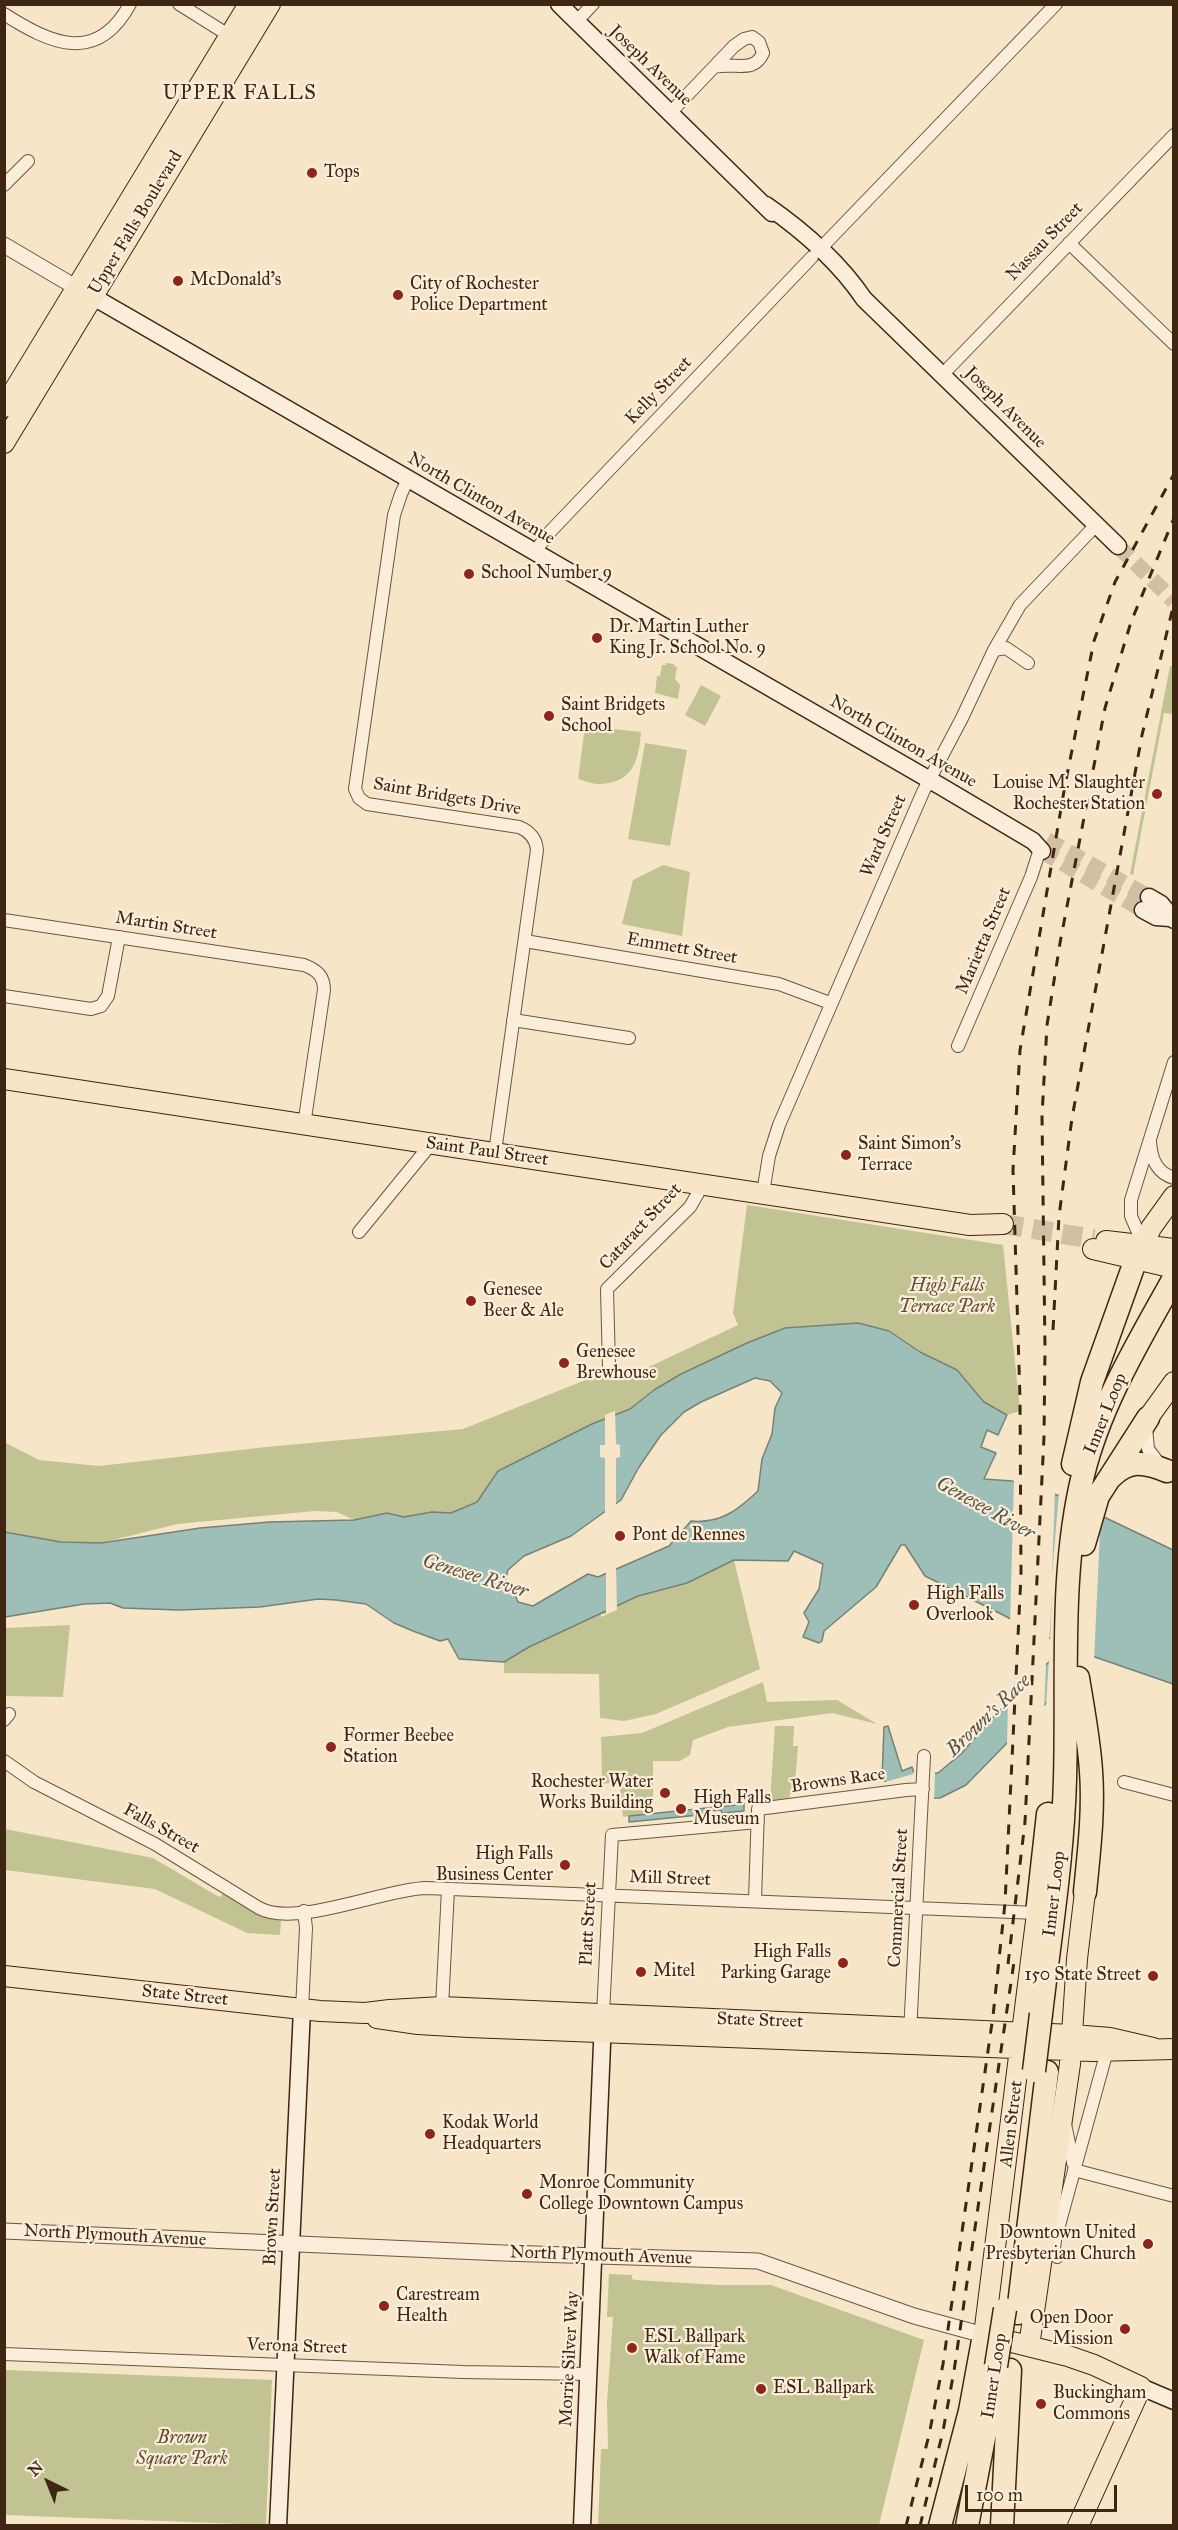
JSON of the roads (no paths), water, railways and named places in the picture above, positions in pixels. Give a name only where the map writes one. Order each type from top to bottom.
[{"type":"highway","points":[[1082,1502],[1085,1408],[1139,1252]]},
{"type":"highway","name":"Inner Loop","points":[[1072,1685],[1084,1544],[1082,1502],[1089,1455],[1169,1261]]},
{"type":"highway","name":"Inner Loop","points":[[982,2526],[1012,2311],[1048,2014],[1076,1819],[1067,1536],[1114,1423],[1173,1305]]},
{"type":"highway","points":[[1104,1485],[1148,1418]]},
{"type":"highway","points":[[1082,1502],[1104,1485],[1117,1471],[1131,1463],[1142,1463],[1170,1472]]},
{"type":"highway","points":[[1072,1685],[1092,1779],[1091,1828],[1085,1892]]},
{"type":"highway","points":[[1037,1913],[1052,1772],[1072,1685]]},
{"type":"highway","points":[[940,2526],[967,2422],[984,2335]]},
{"type":"highway","points":[[951,2526],[1003,2368]]},
{"type":"highway","points":[[1002,2526],[1003,2368]]},
{"type":"highway","name":"Inner Loop","points":[[967,2526],[1003,2368]]},
{"type":"main road","name":"Upper Falls Boulevard","points":[[4,443],[84,292],[249,4]]},
{"type":"main road","name":"Upper Falls Boulevard","points":[[7,401],[84,292],[270,4]]},
{"type":"main road","name":"Joseph Avenue","points":[[559,4],[816,253],[848,278],[864,299],[1118,546]]},
{"type":"main road","name":"North Clinton Avenue","points":[[84,292],[930,779],[1040,845]]},
{"type":"main road","points":[[1146,904],[1161,904],[1172,919]]},
{"type":"main road","name":"Saint Paul Street","points":[[4,1078],[1003,1230]]},
{"type":"main road","points":[[1139,1252],[1173,1197]]},
{"type":"main road","points":[[1093,1244],[1139,1252],[1169,1261]]},
{"type":"main road","points":[[1148,1418],[1173,1382]]},
{"type":"main road","points":[[1029,2346],[1064,2108],[1085,1892]]},
{"type":"main road","name":"Allen Street","points":[[984,2335],[1037,1913]]},
{"type":"main road","name":"State Street","points":[[4,1976],[302,2009],[365,2013],[442,2007],[603,2024]]},
{"type":"main road","name":"Brown Street","points":[[279,2526],[302,2009]]},
{"type":"main road","name":"State Street","points":[[365,2013],[381,2019],[418,2024],[603,2024],[1022,2040],[1072,2043],[1107,2051],[1173,2049]]},
{"type":"main road","name":"Morrie Silver Way","points":[[582,2526],[603,2024]]},
{"type":"main road","name":"State Street","points":[[1072,2043],[1110,2038],[1153,2048]]},
{"type":"main road","name":"North Plymouth Avenue","points":[[984,2335],[1086,2361],[1173,2401]]},
{"type":"main road","points":[[1078,2526],[1141,2387]]},
{"type":"street","points":[[4,14],[48,39],[72,44],[91,40],[110,31],[120,21],[130,4]]},
{"type":"street","points":[[179,4],[230,36]]},
{"type":"street","points":[[576,22],[593,4]]},
{"type":"street","name":"Kelly Street","points":[[535,552],[555,526],[1056,4]]},
{"type":"street","points":[[671,112],[714,67]]},
{"type":"street","name":"Nassau Street","points":[[943,374],[1173,135]]},
{"type":"street","points":[[4,185],[28,161]]},
{"type":"street","points":[[1069,243],[1173,344]]},
{"type":"street","name":"North Clinton Avenue","points":[[4,245],[84,292]]},
{"type":"street","name":"Saint Bridgets Drive","points":[[408,479],[394,515],[355,789],[362,801],[372,805],[519,827],[528,831],[535,839],[537,850],[495,1152]]},
{"type":"street","name":"Ward Street","points":[[763,1193],[775,1136],[830,1003],[930,779],[994,650],[1020,605],[1096,525]]},
{"type":"street","points":[[994,650],[1006,648],[1028,663]]},
{"type":"street","name":"Marietta Street","points":[[958,1046],[1031,878],[1040,845]]},
{"type":"street","name":"Martin Street","points":[[4,920],[304,965],[320,974],[324,990],[304,1125]]},
{"type":"street","points":[[4,996],[91,1009],[101,1006],[108,996],[119,937]]},
{"type":"street","name":"Emmett Street","points":[[525,941],[779,984],[830,1003]]},
{"type":"street","points":[[513,1020],[629,1038]]},
{"type":"street","points":[[1139,1252],[1131,1216],[1131,1200],[1173,1062]]},
{"type":"street","points":[[1151,1134],[1150,1147],[1156,1167],[1164,1175],[1173,1178]]},
{"type":"street","points":[[359,1232],[431,1144]]},
{"type":"street","name":"Cataract Street","points":[[609,1367],[607,1289],[690,1207],[701,1184]]},
{"type":"street","points":[[1148,1418],[1146,1431],[1148,1449],[1154,1459],[1170,1472]]},
{"type":"street","name":"Commercial Street","points":[[910,2035],[924,1756]]},
{"type":"street","name":"Falls Street","points":[[4,1761],[34,1782],[161,1847],[262,1910],[280,1913],[304,1911]]},
{"type":"street","points":[[1124,1782],[1173,1795]]},
{"type":"street","name":"Browns Race","points":[[612,1835],[758,1816],[886,1792],[923,1790]]},
{"type":"street","points":[[755,1900],[758,1816]]},
{"type":"street","name":"Platt Street","points":[[603,2024],[612,1835]]},
{"type":"street","name":"Mill Street","points":[[304,1911],[353,1903],[416,1888],[1037,1913]]},
{"type":"street","points":[[442,2007],[448,1889]]},
{"type":"street","name":"Brown Street","points":[[302,2009],[306,1928],[304,1911]]},
{"type":"street","points":[[1058,2257],[1054,2244],[1107,2051]]},
{"type":"street","points":[[1064,2108],[1074,2170]]},
{"type":"street","points":[[1074,2170],[1173,2196]]},
{"type":"street","name":"North Plymouth Avenue","points":[[4,2231],[758,2261],[914,2316],[984,2335]]},
{"type":"street","name":"Verona Street","points":[[4,2354],[463,2372],[589,2374]]},
{"type":"water","name":"Genesee River","points":[[858,1323],[889,1331],[920,1352],[957,1370],[984,1402],[1007,1415],[998,1435],[987,1430],[981,1447],[996,1453],[984,1479],[1012,1481],[1060,1496],[1173,1550],[1173,1684],[1092,1656],[966,1785],[940,1798],[898,1799],[882,1778],[884,1727],[888,1726],[902,1771],[912,1767],[914,1773],[938,1773],[962,1753],[992,1718],[1065,1646],[925,1576],[905,1545],[901,1545],[876,1587],[824,1631],[822,1641],[819,1643],[803,1637],[809,1622],[804,1613],[819,1589],[823,1564],[794,1551],[788,1561],[734,1560],[687,1583],[638,1596],[529,1647],[504,1662],[459,1659],[448,1639],[440,1641],[394,1623],[366,1604],[336,1600],[318,1599],[260,1607],[179,1610],[123,1608],[110,1603],[84,1604],[5,1617],[4,1532],[61,1542],[101,1543],[200,1528],[269,1522],[354,1520],[387,1513],[404,1517],[432,1512],[451,1513],[477,1502],[498,1471],[592,1424],[630,1409],[654,1390],[681,1374],[785,1328]],"holes":[[[755,1378],[770,1381],[782,1393],[775,1408],[772,1434],[762,1459],[758,1491],[751,1498],[736,1510],[720,1518],[691,1521],[669,1546],[598,1577],[588,1574],[533,1606],[518,1602],[512,1588],[505,1581],[508,1570],[524,1556],[571,1536],[621,1500],[639,1467],[661,1435],[684,1412]]]},
{"type":"water","points":[[736,1803],[744,1803],[744,1811],[722,1813],[721,1810],[709,1811],[709,1814],[629,1822],[629,1816],[736,1805]]},
{"type":"tunnel","points":[[1118,546],[1174,601]]},
{"type":"tunnel","points":[[1047,840],[1149,897]]},
{"type":"tunnel","points":[[1042,851],[1143,910]]},
{"type":"tunnel","points":[[1003,1224],[1094,1239]]},
{"type":"railway","points":[[906,2526],[929,2435],[943,2364],[993,2016],[1005,1903],[1021,1575],[1020,1399],[1013,1170],[1020,1050],[1065,785],[1094,641],[1115,582],[1174,474]]},
{"type":"railway","points":[[1008,1964],[1025,1822],[1044,1437],[1042,1116],[1047,1025],[1060,943],[1105,708],[1131,622],[1174,518]]},
{"type":"railway","points":[[1053,1330],[1059,1216],[1072,1118],[1142,735],[1174,603]]},
{"type":"railway","points":[[920,2526],[943,2431],[954,2371],[1015,1955]]},
{"type":"place","name":"Tops","points":[[312,173]]},
{"type":"place","name":"McDonald's","points":[[178,281]]},
{"type":"place","name":"City of Rochester Police Department","points":[[398,295]]},
{"type":"place","name":"School Number 9","points":[[469,574]]},
{"type":"place","name":"Dr. Martin Luther King Jr. School No. 9","points":[[597,638]]},
{"type":"place","name":"Saint Bridgets School","points":[[549,716]]},
{"type":"place","name":"Louise M. Slaughter Rochester Station","points":[[1157,794]]},
{"type":"place","name":"Saint Simon's Terrace","points":[[846,1155]]},
{"type":"place","name":"Genesee Beer & Ale","points":[[471,1301]]},
{"type":"place","name":"Genesee Brewhouse","points":[[564,1363]]},
{"type":"place","name":"Pont de Rennes","points":[[620,1536]]},
{"type":"place","name":"High Falls Overlook","points":[[914,1605]]},
{"type":"place","name":"Former Beebee Station","points":[[331,1747]]},
{"type":"place","name":"Rochester Water Works Building","points":[[665,1793]]},
{"type":"place","name":"High Falls Museum","points":[[681,1809]]},
{"type":"place","name":"High Falls Business Center","points":[[565,1865]]},
{"type":"place","name":"High Falls Parking Garage","points":[[843,1963]]},
{"type":"place","name":"Mitel","points":[[641,1972]]},
{"type":"place","name":"150 State Street","points":[[1153,1976]]},
{"type":"place","name":"Kodak World Headquarters","points":[[430,2134]]},
{"type":"place","name":"Monroe Community College Downtown Campus","points":[[527,2194]]},
{"type":"place","name":"Downtown United Presbyterian Church","points":[[1148,2244]]},
{"type":"place","name":"Carestream Health","points":[[384,2306]]},
{"type":"place","name":"Open Door Mission","points":[[1125,2329]]},
{"type":"place","name":"ESL Ballpark Walk of Fame","points":[[632,2348]]},
{"type":"place","name":"ESL Ballpark","points":[[761,2389]]},
{"type":"place","name":"Buckingham Commons","points":[[1041,2404]]},
{"type":"district","name":"UPPER FALLS","points":[[240,94]]},
{"type":"park label","name":"High Falls Terrace Park","points":[[947,1297]]},
{"type":"park label","name":"Brown Square Park","points":[[182,2449]]},
{"type":"water label","name":"Brown's Race","points":[[989,1716]]}]
